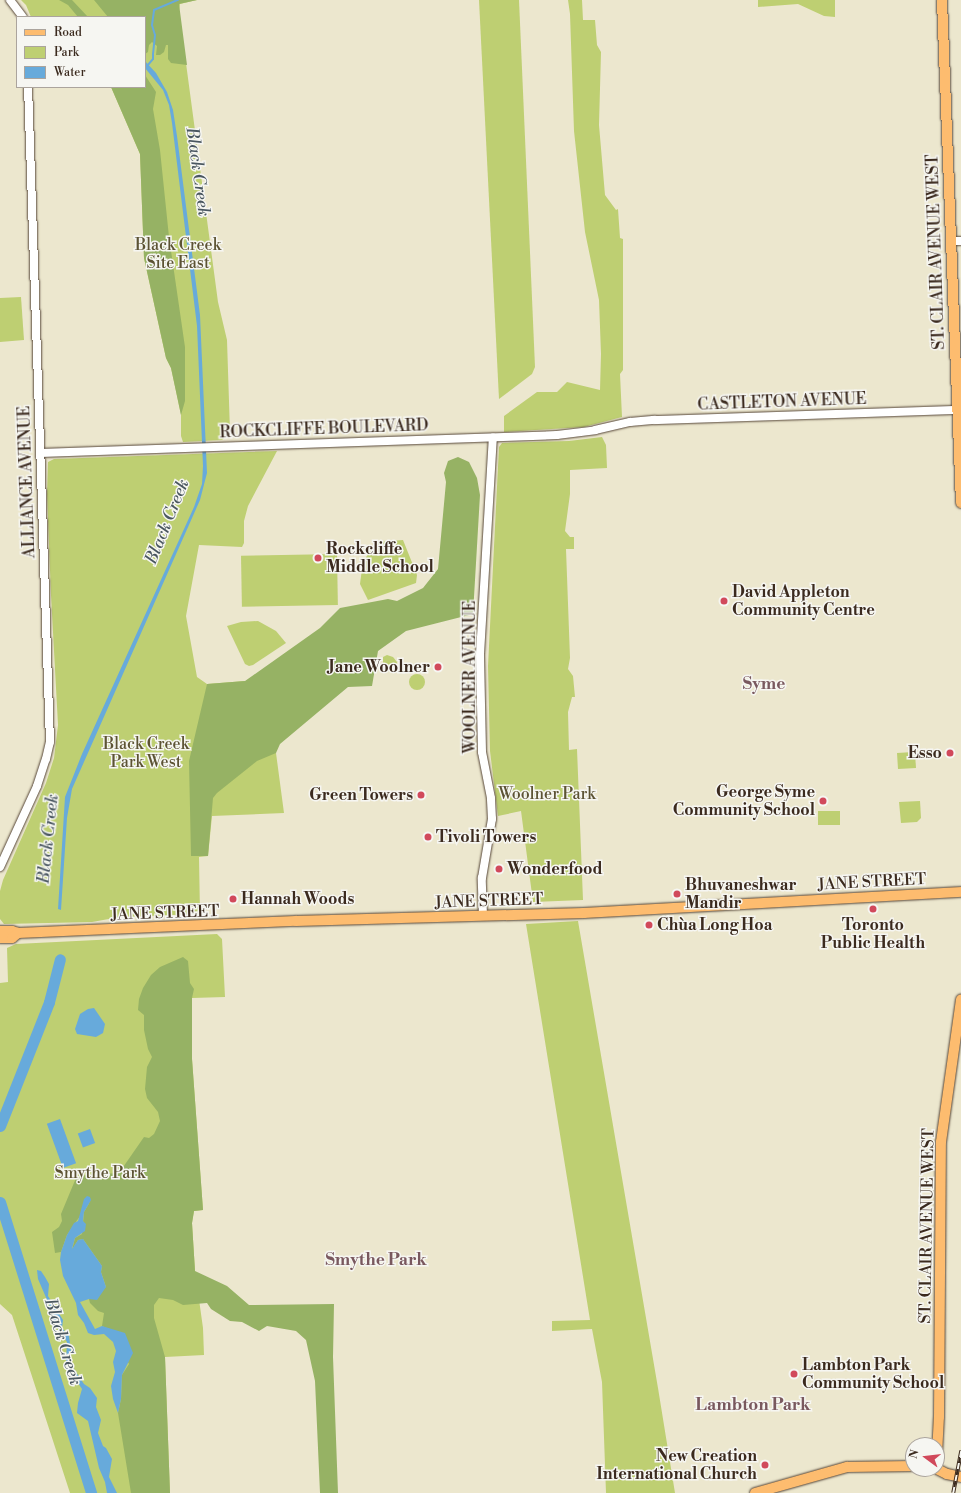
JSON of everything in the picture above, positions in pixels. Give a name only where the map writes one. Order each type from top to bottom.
[{"type":"main road","name":"ST. CLAIR AVENUE WEST","points":[[942,0],[956,241],[958,410],[961,503]]},
{"type":"main road","name":"JANE STREET","points":[[0,931],[12,931],[18,933],[73,932],[296,921],[584,913],[961,892]]},
{"type":"main road","name":"JANE STREET","points":[[0,938],[12,938],[18,933]]},
{"type":"main road","name":"ST. CLAIR AVENUE WEST","points":[[938,1437],[941,1142],[961,999]]},
{"type":"main road","points":[[755,1493],[847,1467],[905,1466]]},
{"type":"main road","points":[[945,1469],[961,1472]]},
{"type":"main road","points":[[945,1473],[961,1477]]},
{"type":"street","points":[[11,2],[22,16]]},
{"type":"street","name":"ALLIANCE AVENUE","points":[[0,866],[39,782],[50,742],[28,88]]},
{"type":"street","name":"CASTLETON AVENUE","points":[[608,427],[630,422],[655,420],[958,410]]},
{"type":"street","name":"ROCKCLIFFE BOULEVARD","points":[[40,453],[492,437],[579,433],[608,427]]},
{"type":"street","name":"WOOLNER AVENUE","points":[[483,916],[482,878],[492,819],[491,798],[482,752],[480,654],[492,437]]},
{"type":"green space","name":"Black Creek Site East","points":[[21,0],[197,0],[180,4],[179,11],[218,302],[227,340],[230,432],[222,440],[183,442],[181,436],[181,415],[171,368],[166,358],[144,258],[140,154],[111,88],[146,88],[146,16],[31,16],[26,5]]},
{"type":"green space","points":[[59,0],[72,0],[87,16],[77,16],[68,5]]},
{"type":"green space","points":[[94,0],[197,0],[179,4],[187,65],[171,63],[168,59],[168,45],[166,45],[164,52],[160,55],[156,55],[157,46],[152,42],[149,45],[148,52],[146,53],[146,16],[107,16]]},
{"type":"green space","points":[[479,0],[519,0],[535,367],[532,374],[499,399]]},
{"type":"green space","points":[[568,0],[582,0],[583,20],[595,20],[597,45],[601,52],[599,125],[605,195],[616,210],[618,209],[620,238],[623,239],[623,370],[620,374],[622,417],[584,427],[504,432],[504,416],[537,392],[557,392],[567,382],[600,390],[601,354],[599,300],[585,232],[574,131],[570,14]]},
{"type":"green space","points":[[758,0],[835,0],[835,17],[824,16],[798,4],[758,7]]},
{"type":"green space","points":[[146,77],[156,92],[153,109],[160,150],[169,237],[185,347],[185,401],[181,415],[171,368],[166,358],[144,258],[140,154],[111,88],[146,88]]},
{"type":"green space","points":[[21,297],[24,340],[0,342],[0,298]]},
{"type":"green space","name":"Woolner Park","points":[[602,437],[606,445],[607,468],[570,470],[570,494],[565,531],[570,537],[574,537],[574,549],[566,549],[570,658],[568,669],[573,676],[575,697],[572,697],[568,712],[569,750],[577,749],[583,900],[533,902],[521,811],[498,816],[490,751],[488,666],[499,447],[502,443],[569,441]]},
{"type":"green space","name":"Black Creek Park West","points":[[277,451],[248,506],[244,521],[244,543],[242,547],[199,545],[186,616],[197,677],[207,684],[245,681],[276,753],[284,813],[212,816],[208,856],[199,857],[200,914],[120,917],[92,922],[4,924],[0,919],[0,891],[3,880],[46,783],[54,758],[58,725],[47,494],[48,462],[54,459]]},
{"type":"green space","points":[[458,457],[469,462],[477,478],[480,495],[473,614],[406,631],[378,651],[372,686],[348,687],[280,744],[276,753],[257,761],[217,793],[213,798],[208,856],[191,856],[189,761],[207,684],[245,681],[320,628],[340,608],[388,599],[397,601],[423,588],[438,569],[446,482],[444,473],[448,461]]},
{"type":"green space","points":[[403,540],[417,575],[416,583],[368,600],[360,584],[363,561],[378,542]]},
{"type":"green space","points":[[337,554],[338,605],[242,607],[241,556]]},
{"type":"green space","points":[[258,621],[276,631],[286,643],[253,665],[249,666],[245,664],[227,626],[241,622]]},
{"type":"green space","points":[[387,655],[393,657],[397,662],[396,669],[393,672],[388,671],[383,665],[383,657]]},
{"type":"green space","points":[[414,674],[420,674],[425,679],[423,688],[420,690],[414,690],[409,685],[409,679]]},
{"type":"green space","points":[[897,753],[915,753],[916,768],[898,769]]},
{"type":"green space","points":[[920,801],[921,818],[917,822],[901,823],[899,802]]},
{"type":"green space","points":[[818,811],[840,811],[840,825],[818,825]]},
{"type":"green space","points":[[578,921],[675,1493],[606,1493],[602,1382],[592,1329],[552,1331],[552,1321],[590,1320],[526,924]]},
{"type":"green space","name":"Smythe Park","points":[[217,934],[222,939],[225,997],[192,998],[192,1059],[203,1210],[194,1211],[192,1223],[195,1271],[203,1328],[204,1355],[165,1357],[170,1493],[70,1493],[12,1315],[0,1304],[0,983],[8,982],[7,948],[16,944]]},
{"type":"green space","points":[[183,957],[188,961],[190,983],[194,989],[192,998],[192,1059],[203,1210],[194,1211],[192,1223],[195,1271],[227,1286],[249,1305],[334,1304],[333,1357],[338,1493],[320,1493],[315,1381],[306,1340],[296,1331],[267,1326],[259,1331],[242,1322],[230,1321],[211,1309],[207,1303],[183,1305],[173,1300],[159,1298],[154,1305],[154,1318],[165,1357],[170,1493],[131,1493],[118,1413],[121,1399],[122,1375],[129,1364],[111,1330],[102,1326],[104,1313],[98,1311],[90,1303],[89,1299],[106,1287],[101,1272],[102,1266],[83,1239],[78,1240],[72,1250],[75,1238],[82,1234],[84,1212],[91,1200],[67,1235],[61,1252],[55,1253],[52,1232],[59,1227],[62,1221],[61,1214],[76,1178],[86,1175],[119,1173],[144,1137],[149,1138],[154,1134],[160,1121],[158,1112],[147,1098],[145,1089],[147,1067],[152,1057],[148,1049],[144,1030],[144,1015],[138,1010],[139,999],[143,988],[151,975],[160,967]]},
{"type":"water","points":[[146,62],[156,73],[167,92],[173,110],[177,136],[200,315],[207,473],[200,500],[72,789],[67,818],[61,910],[58,909],[65,797],[82,754],[194,507],[202,484],[203,466],[197,326],[172,123],[169,105],[163,90],[146,69]]},
{"type":"water","points":[[94,1008],[105,1024],[103,1033],[96,1037],[77,1034],[75,1029],[80,1014],[88,1009]]},
{"type":"water","points":[[60,1119],[76,1163],[63,1168],[47,1124]]},
{"type":"water","points":[[90,1129],[95,1143],[83,1148],[78,1133]]},
{"type":"water","points":[[87,1196],[90,1197],[91,1200],[84,1212],[83,1221],[86,1224],[85,1231],[75,1238],[72,1249],[78,1240],[83,1239],[102,1266],[101,1272],[106,1287],[97,1300],[89,1299],[80,1302],[95,1329],[102,1326],[125,1333],[133,1353],[122,1375],[121,1399],[118,1413],[113,1399],[111,1386],[115,1372],[113,1362],[116,1351],[113,1342],[104,1334],[94,1335],[88,1333],[84,1323],[78,1315],[76,1303],[63,1276],[60,1260],[67,1235],[74,1223],[78,1221],[84,1199]]},
{"type":"water","points":[[37,1270],[41,1271],[49,1284],[48,1296],[63,1320],[62,1328],[69,1336],[71,1351],[70,1363],[84,1384],[90,1388],[97,1398],[96,1407],[101,1420],[98,1433],[103,1446],[106,1448],[112,1459],[109,1477],[117,1493],[107,1493],[105,1482],[99,1468],[88,1421],[77,1413],[82,1389],[70,1371],[66,1360],[67,1342],[51,1317],[51,1309],[38,1279]]},
{"type":"waterway","points":[[147,66],[153,59],[155,35],[152,25],[154,10],[178,0]]},
{"type":"waterway","name":"Black Creek","points":[[0,1126],[49,1002],[60,959]]},
{"type":"waterway","name":"Black Creek","points":[[0,1202],[91,1493]]},
{"type":"railway","points":[[953,1493],[961,1451]]},
{"type":"place","name":"Rockcliffe Middle School","points":[[318,558]]},
{"type":"place","name":"David Appleton Community Centre","points":[[724,601]]},
{"type":"place","name":"Jane Woolner","points":[[438,667]]},
{"type":"place","name":"Esso","points":[[950,753]]},
{"type":"place","name":"Green Towers","points":[[421,795]]},
{"type":"place","name":"George Syme Community School","points":[[823,801]]},
{"type":"place","name":"Tivoli Towers","points":[[428,837]]},
{"type":"place","name":"Wonderfood","points":[[499,869]]},
{"type":"place","name":"Bhuvaneshwar Mandir","points":[[677,894]]},
{"type":"place","name":"Hannah Woods","points":[[233,899]]},
{"type":"place","name":"Toronto Public Health","points":[[873,909]]},
{"type":"place","name":"Chùa Long Hoa","points":[[649,925]]},
{"type":"place","name":"Lambton Park Community School","points":[[794,1374]]},
{"type":"place","name":"New Creation International Church","points":[[765,1465]]},
{"type":"district","name":"Syme","points":[[764,685]]},
{"type":"district","name":"Smythe Park","points":[[376,1261]]},
{"type":"district","name":"Lambton Park","points":[[753,1406]]}]
